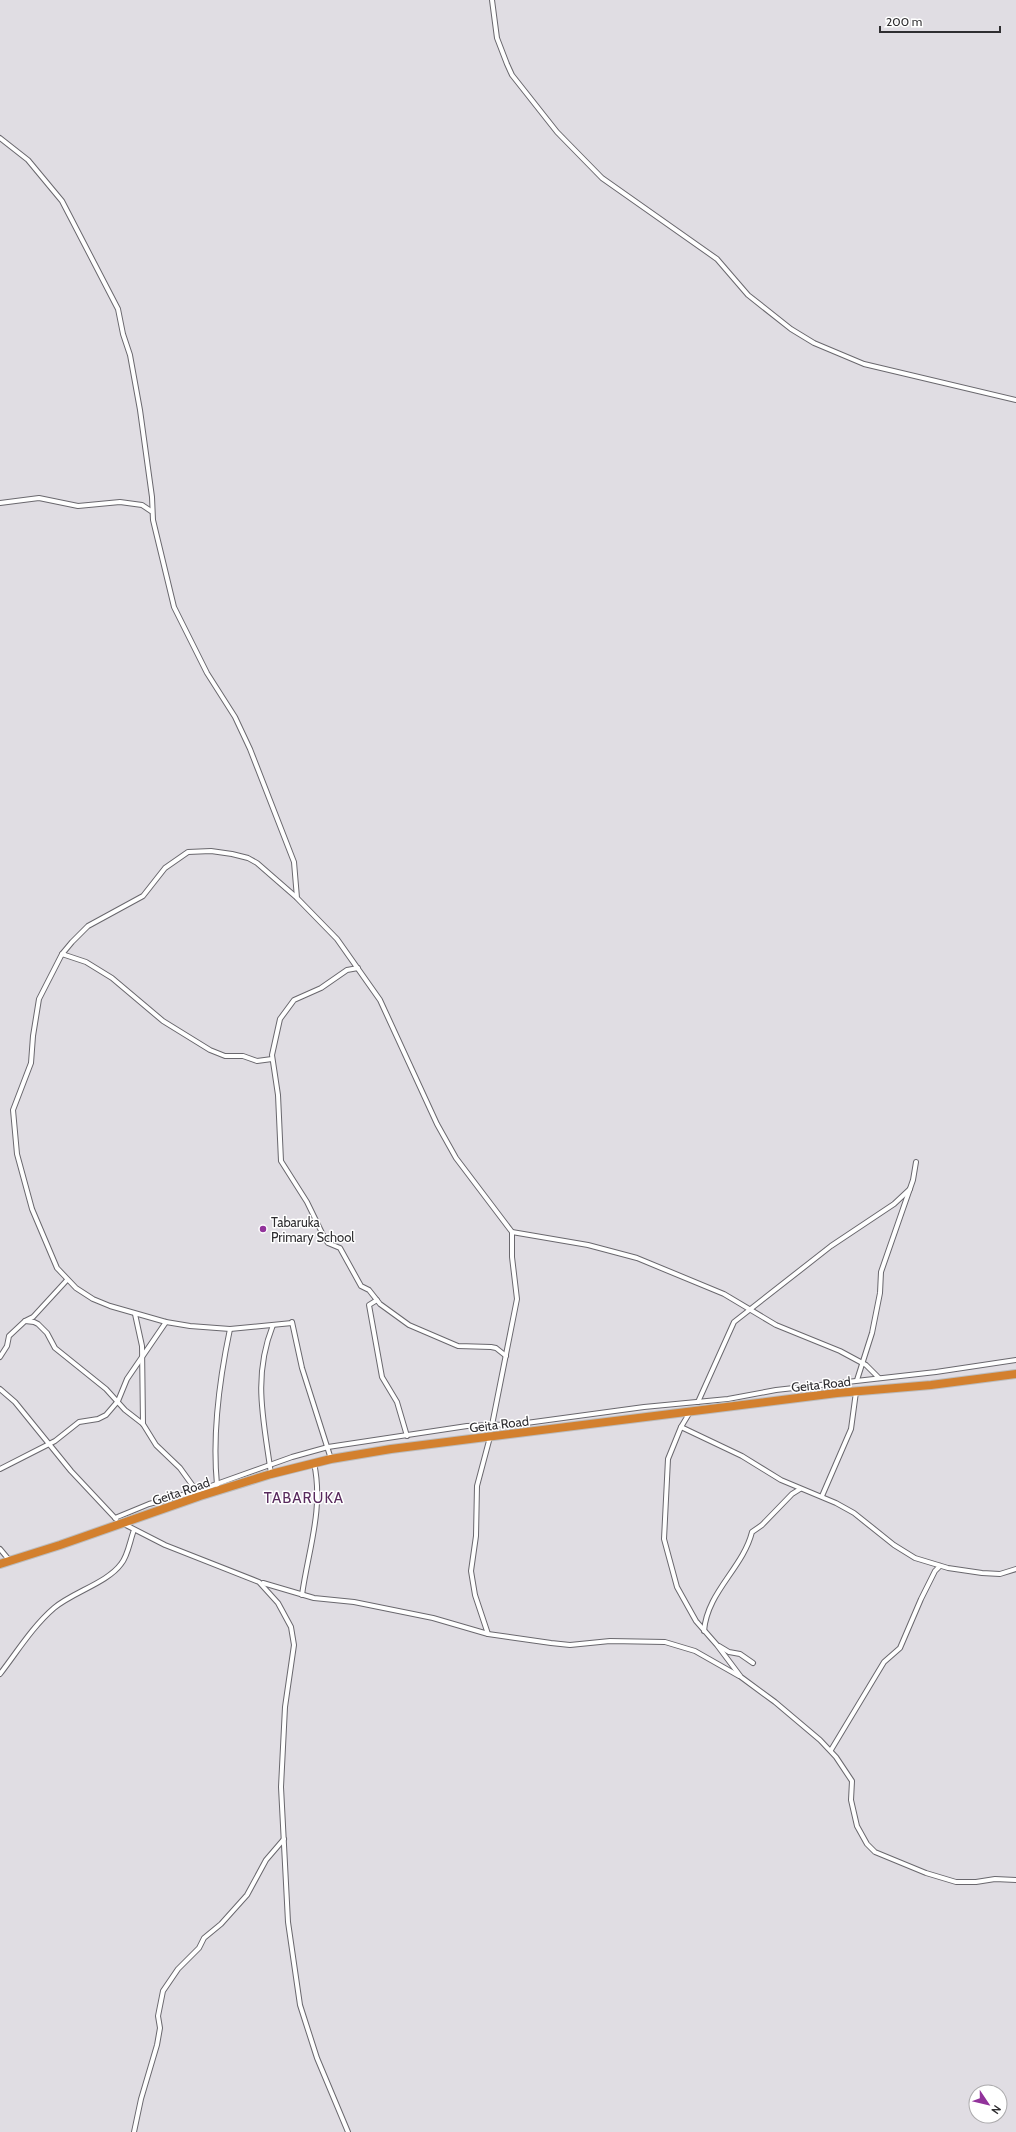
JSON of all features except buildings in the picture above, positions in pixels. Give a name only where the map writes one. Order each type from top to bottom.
[{"type":"highway","name":"Geita Road","points":[[0,1564],[123,1524],[217,1488],[331,1459],[390,1449],[1016,1374]]},
{"type":"street","points":[[492,0],[497,38],[512,75],[557,132],[602,178],[718,259],[748,295],[791,328],[814,343],[864,364],[1016,400]]},
{"type":"street","points":[[0,138],[28,160],[62,201],[118,309],[123,334],[130,355],[140,410],[152,497],[151,511],[174,607],[200,660],[235,717],[250,749],[294,862],[297,898]]},
{"type":"street","points":[[0,503],[38,498],[78,506],[120,502],[142,505],[151,511]]},
{"type":"street","points":[[331,1459],[306,1380],[292,1323],[230,1329],[166,1322],[134,1314],[93,1299],[67,1280],[57,1268],[29,1201],[17,1154],[13,1110],[31,1063],[33,1036],[39,999],[62,954],[90,925],[143,896],[163,870],[188,852],[214,851],[251,859],[263,867],[329,929],[358,968],[384,1008],[435,1119],[456,1158],[512,1232],[512,1258],[517,1299],[492,1425]]},
{"type":"street","points":[[62,954],[86,962],[112,978],[164,1021],[210,1050],[225,1056],[243,1056],[257,1061],[272,1059]]},
{"type":"street","points":[[358,968],[347,970],[321,988],[294,1000],[280,1019],[275,1037],[272,1059],[278,1095],[280,1161],[307,1202],[325,1239],[328,1243],[340,1248],[359,1279],[361,1286],[369,1290],[390,1312],[422,1332],[458,1346],[496,1348],[506,1356]]},
{"type":"street","points":[[857,1380],[872,1333],[880,1292],[881,1272],[910,1189],[916,1162]]},
{"type":"street","points":[[698,1402],[734,1322],[831,1246],[894,1204],[910,1189]]},
{"type":"street","points":[[512,1232],[588,1245],[632,1257],[724,1294],[780,1327],[832,1347],[862,1362],[879,1378]]},
{"type":"street","points":[[0,1357],[7,1346],[9,1336],[25,1321],[33,1317],[67,1280]]},
{"type":"street","points":[[377,1300],[369,1305],[382,1377],[397,1402],[407,1436]]},
{"type":"street","points":[[134,1314],[141,1336],[143,1424]]},
{"type":"street","points":[[25,1321],[38,1324],[47,1333],[53,1346],[100,1384],[143,1424],[156,1445],[180,1468],[199,1494],[149,1504],[115,1518]]},
{"type":"street","points":[[0,1469],[35,1450],[50,1445],[64,1436],[79,1422],[102,1418],[118,1401],[127,1379],[166,1322]]},
{"type":"street","points":[[272,1474],[264,1434],[260,1376],[266,1341],[273,1325]]},
{"type":"street","points":[[230,1329],[220,1383],[214,1431],[217,1488],[270,1465],[328,1447],[467,1426],[519,1424],[644,1407],[728,1400],[758,1392],[1016,1360]]},
{"type":"street","points":[[0,1389],[15,1402],[50,1445],[115,1518],[134,1530],[187,1554],[260,1582],[314,1598],[354,1602],[433,1618],[488,1634],[570,1644],[610,1641],[665,1642],[695,1651],[764,1692],[831,1750],[851,1778],[854,1818],[860,1834],[875,1852],[926,1873],[956,1882],[976,1882],[995,1879],[1016,1880]]},
{"type":"street","points":[[822,1496],[851,1429],[856,1392]]},
{"type":"street","points":[[690,1412],[680,1427],[668,1459],[664,1539],[677,1587],[687,1609],[741,1677]]},
{"type":"street","points":[[680,1427],[742,1456],[770,1474],[800,1489],[822,1496],[854,1513],[894,1545],[915,1558],[940,1566],[991,1574],[1016,1569]]},
{"type":"street","points":[[488,1634],[475,1596],[471,1571],[476,1536],[477,1486],[490,1437]]},
{"type":"street","points":[[302,1595],[317,1514],[318,1491],[314,1463]]},
{"type":"street","points":[[704,1631],[712,1601],[739,1563],[748,1546],[752,1532],[762,1525],[792,1494],[800,1489]]},
{"type":"street","points":[[0,1674],[40,1622],[53,1609],[65,1599],[106,1577],[121,1565],[134,1530]]},
{"type":"street","points":[[0,1549],[10,1561]]},
{"type":"street","points":[[831,1750],[884,1662],[900,1648],[920,1599],[935,1571],[940,1566]]},
{"type":"street","points":[[260,1582],[278,1603],[294,1636],[285,1708],[281,1800],[288,1922],[300,2005],[313,2047],[348,2132]]},
{"type":"street","points":[[717,1645],[729,1652],[740,1654],[753,1663]]},
{"type":"street","points":[[134,2132],[142,2093],[157,2045],[160,2028],[158,2016],[163,1991],[178,1969],[199,1948],[204,1938],[221,1924],[246,1894],[266,1860],[284,1839]]},
{"type":"place","name":"Tabaruka Primary School","points":[[263,1229]]},
{"type":"district","name":"TABARUKA","points":[[304,1498]]}]
